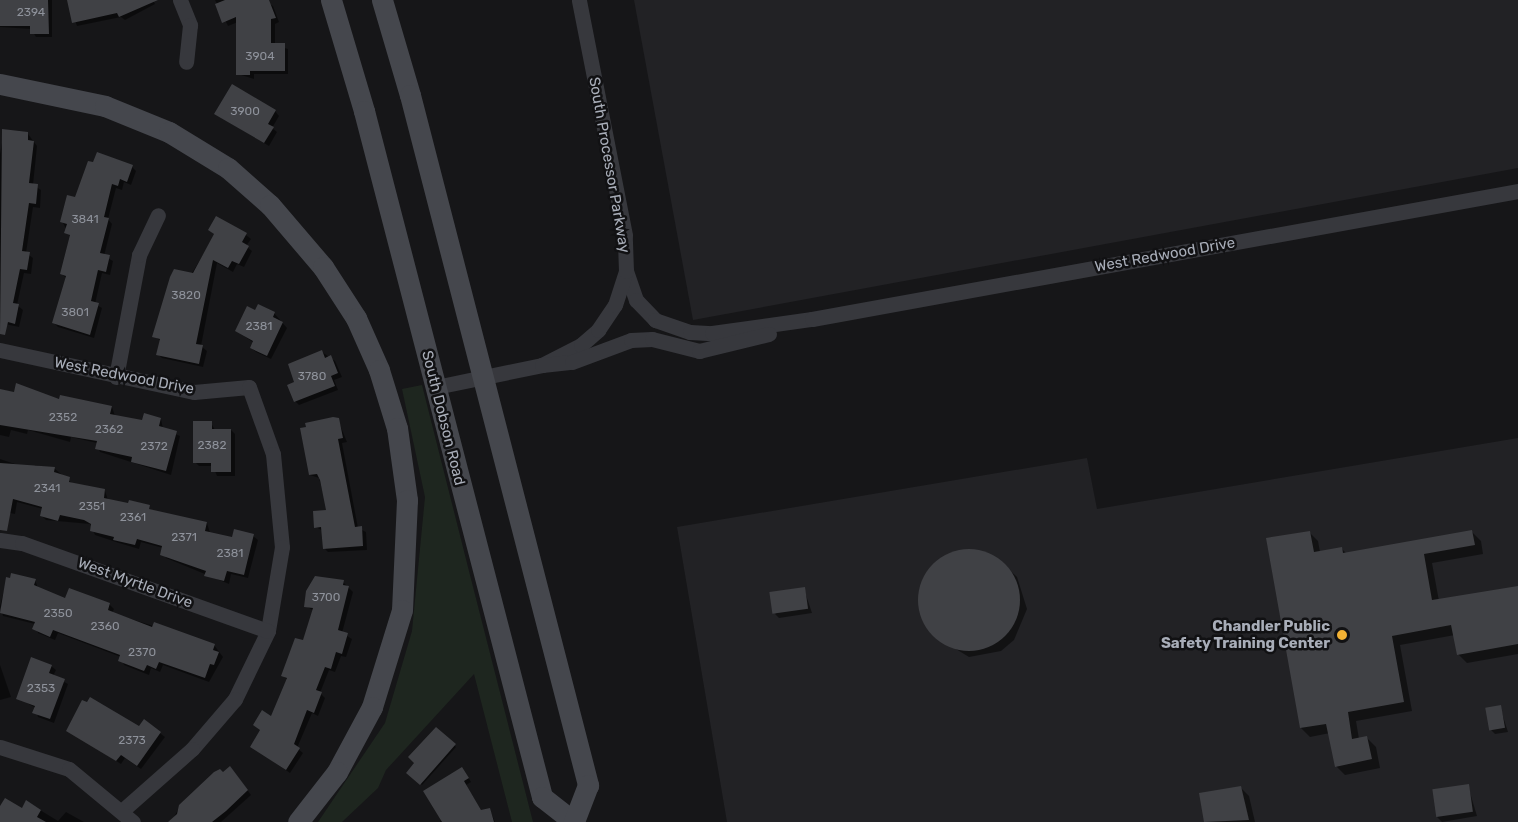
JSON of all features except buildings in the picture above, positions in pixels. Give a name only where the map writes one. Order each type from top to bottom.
[{"type":"main road","name":"South Dobson Road","points":[[331,0],[542,797],[574,822],[588,785],[382,0]]},
{"type":"main road","points":[[0,84],[105,105],[169,132],[228,168],[254,189],[323,267],[356,318],[379,370],[397,428],[407,501],[402,610],[372,707],[337,772],[298,822]]},
{"type":"street","points":[[180,0],[190,25],[186,62]]},
{"type":"street","name":"South Processor Parkway","points":[[542,365],[582,345],[598,330],[615,305],[626,271],[625,235],[579,0]]},
{"type":"street","name":"West Redwood Drive","points":[[626,271],[640,307],[655,320],[673,328],[712,333],[812,319],[1518,191]]},
{"type":"street","points":[[116,377],[139,255],[158,215]]},
{"type":"street","name":"West Redwood Drive","points":[[435,387],[542,365],[586,359],[618,342],[641,338],[686,351],[712,349],[812,319]]},
{"type":"street","name":"West Redwood Drive","points":[[0,350],[116,377],[194,392],[249,387],[273,454],[282,547],[268,631]]},
{"type":"street","name":"West Myrtle Drive","points":[[0,540],[22,543],[268,631]]},
{"type":"street","points":[[0,747],[69,769],[128,816],[192,749],[235,699],[268,631]]},
{"type":"shaded area","points":[[634,0],[1518,0],[1518,168],[693,320]]},
{"type":"shaded area","points":[[422,385],[533,822],[512,822],[474,674],[386,770],[378,788],[342,822],[318,822],[385,723],[412,631],[425,497],[402,389]]},
{"type":"shaded area","points":[[1518,438],[1518,822],[727,822],[677,527],[1087,458],[1097,509]]},
{"type":"place","name":"Chandler Public Safety Training Center","points":[[1342,635]]}]
